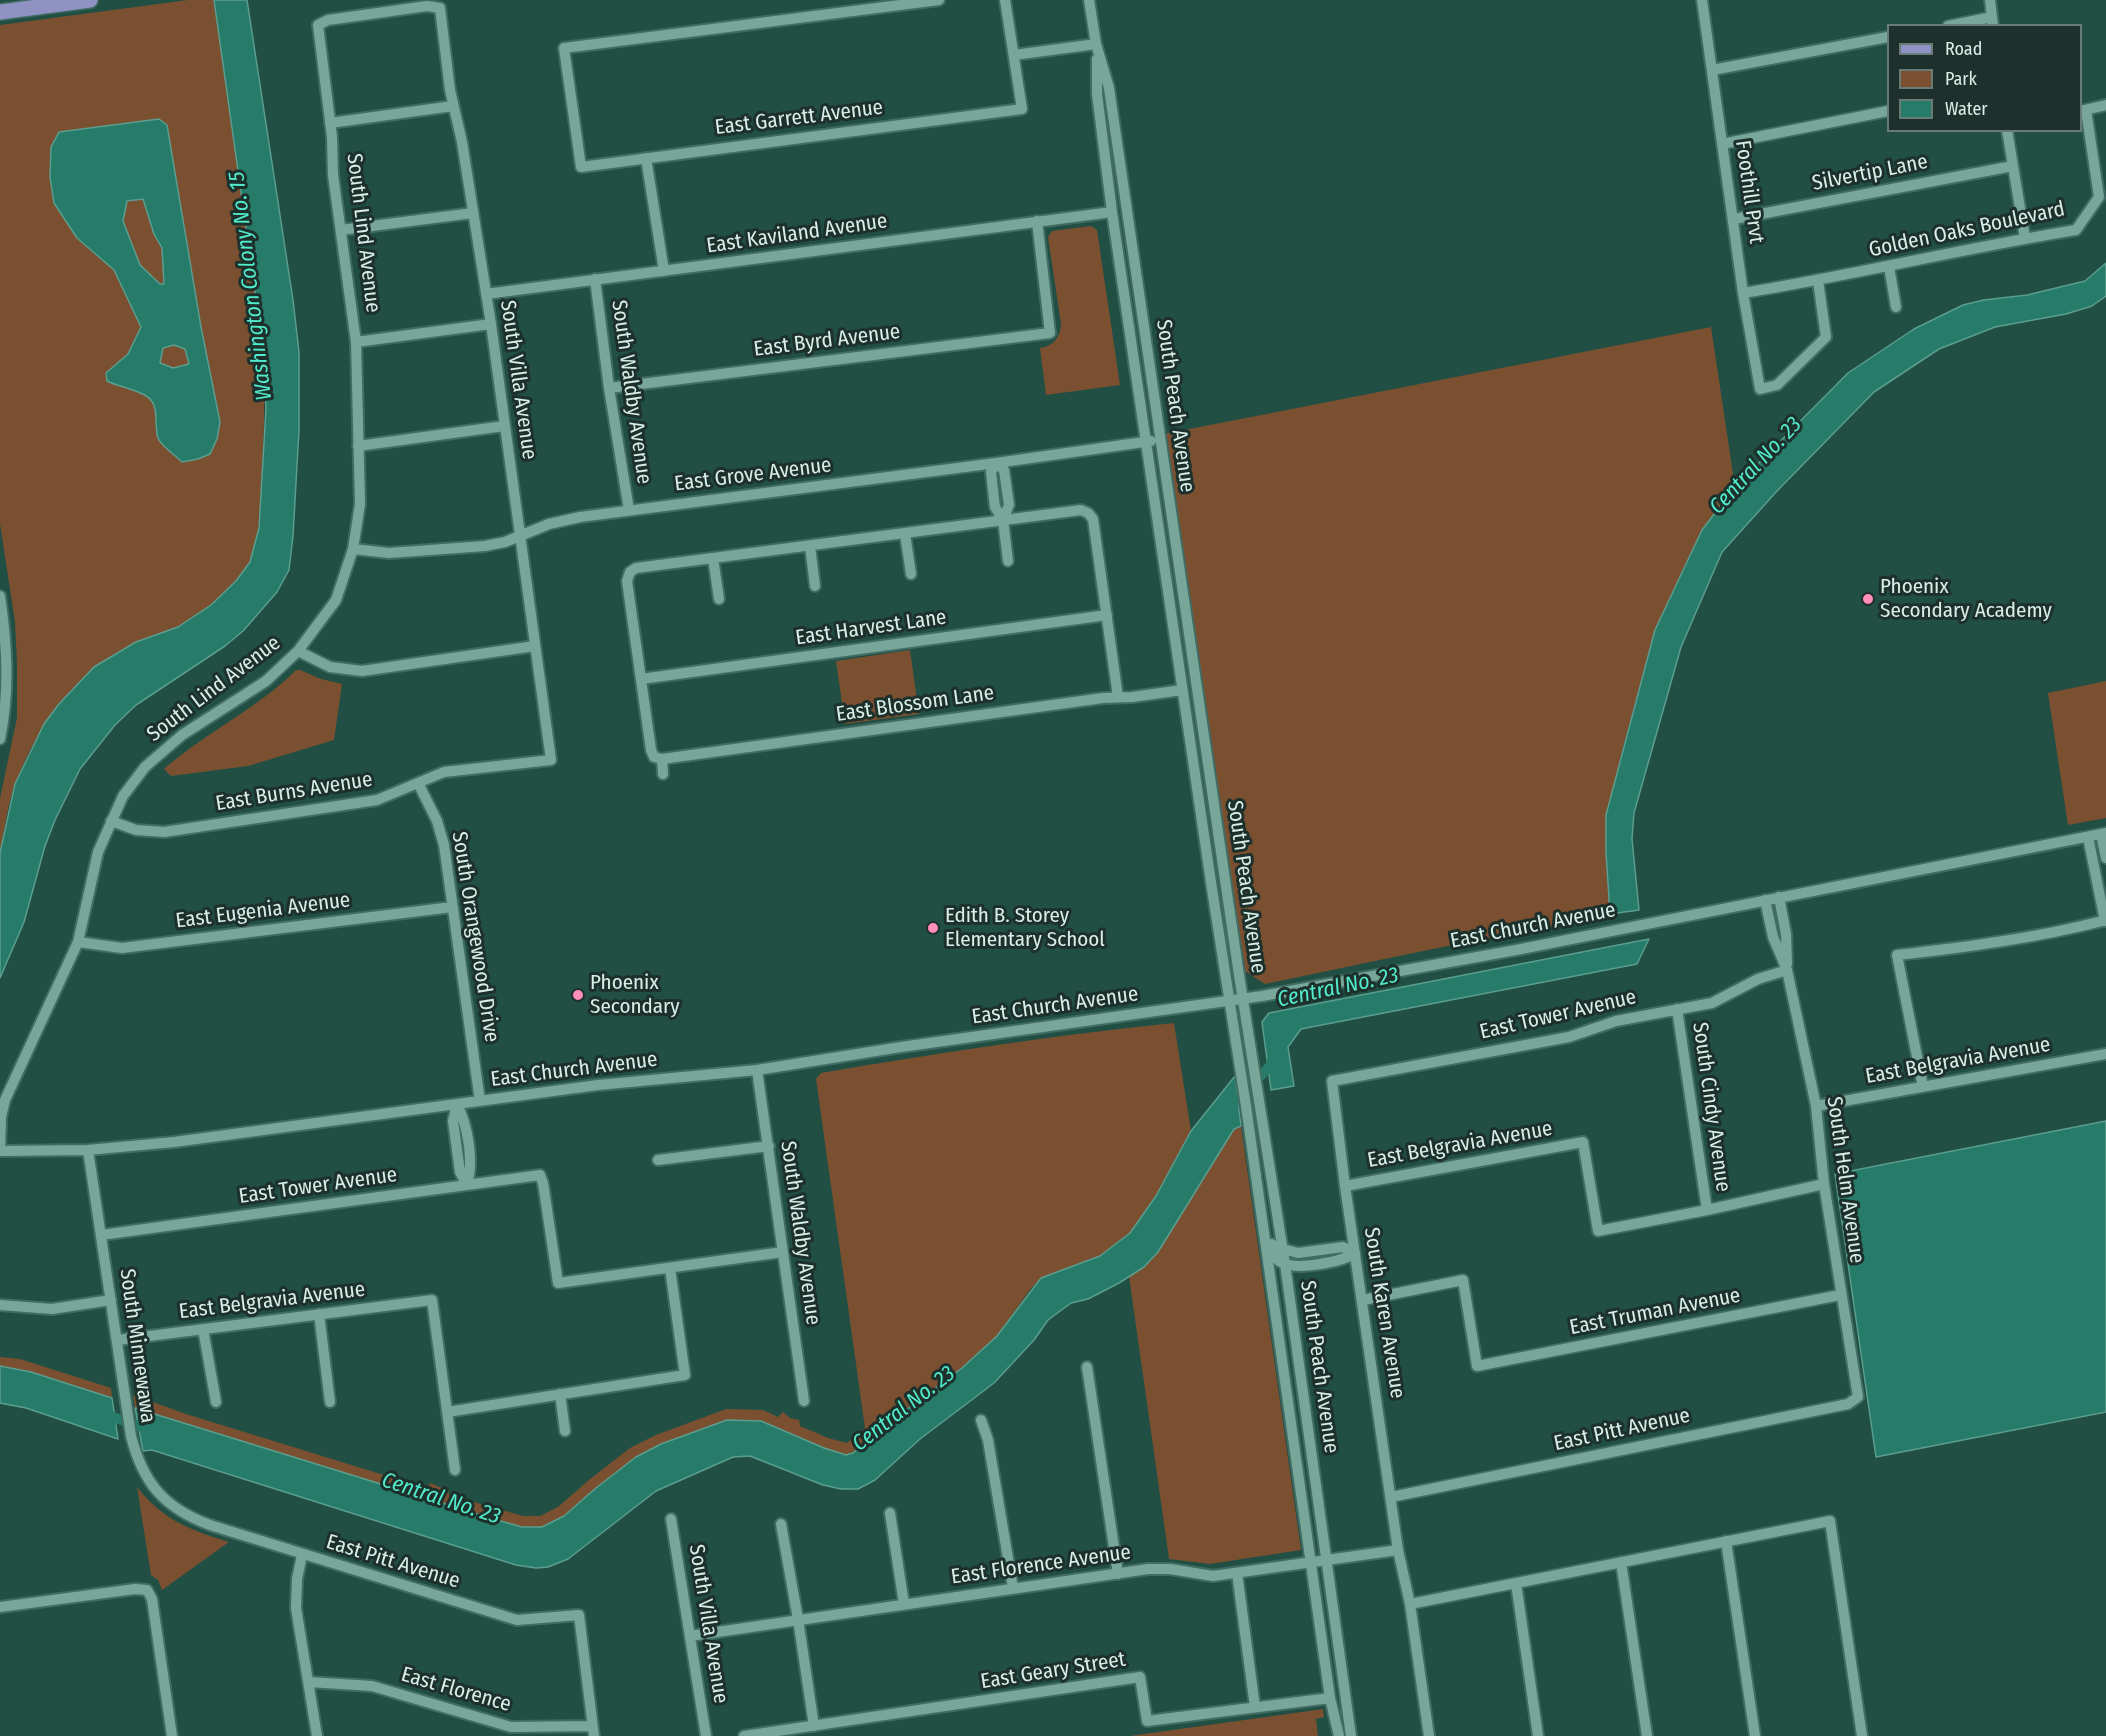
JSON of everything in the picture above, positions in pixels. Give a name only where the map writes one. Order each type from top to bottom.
[{"type":"main road","points":[[0,12],[90,0]]},
{"type":"street","name":"East Garrett Avenue","points":[[939,0],[564,48],[581,167],[1022,109],[1014,55]]},
{"type":"street","points":[[1005,0],[1014,55],[1096,44]]},
{"type":"street","name":"South Peach Avenue","points":[[1089,0],[1096,44],[1109,88],[1221,853],[1283,1249],[1351,1736]]},
{"type":"street","name":"Foothill Prvt","points":[[1702,0],[1743,293],[1760,389],[1777,385],[1826,337],[1818,281]]},
{"type":"street","points":[[1966,24],[1993,21],[1990,0]]},
{"type":"street","name":"South Villa Avenue","points":[[318,26],[328,20],[427,6],[440,8],[450,90],[462,142],[491,324],[551,760]]},
{"type":"street","name":"South Lind Avenue","points":[[0,1151],[1,1117],[5,1100],[78,942],[98,852],[123,796],[145,767],[182,735],[266,681],[298,651],[336,600],[353,549],[360,504],[356,342],[333,175],[330,123],[318,26]]},
{"type":"street","points":[[1712,70],[1887,37]]},
{"type":"street","name":"South Peach Avenue","points":[[1096,44],[1097,94],[1112,212],[1242,1078],[1310,1564],[1330,1698],[1339,1736]]},
{"type":"street","points":[[2083,110],[2106,105]]},
{"type":"street","points":[[330,123],[453,106]]},
{"type":"street","name":"Golden Oaks Boulevard","points":[[1743,293],[1818,281],[2025,238],[2076,230],[2099,197],[2101,177],[2083,110]]},
{"type":"street","points":[[1722,144],[1887,111]]},
{"type":"street","points":[[2007,132],[2025,238]]},
{"type":"street","points":[[646,158],[664,271]]},
{"type":"street","name":"Silvertip Lane","points":[[1734,219],[2013,166]]},
{"type":"street","name":"East Kaviland Avenue","points":[[486,294],[1112,212]]},
{"type":"street","points":[[341,230],[473,213]]},
{"type":"street","name":"East Byrd Avenue","points":[[609,388],[1050,333],[1037,221]]},
{"type":"street","points":[[1889,267],[1896,307]]},
{"type":"street","name":"South Waldby Avenue","points":[[595,279],[609,388],[629,510]]},
{"type":"street","points":[[356,342],[491,324]]},
{"type":"street","points":[[358,446],[504,426]]},
{"type":"street","name":"East Grove Avenue","points":[[353,549],[389,553],[485,546],[505,542],[549,524],[579,517],[1161,440]]},
{"type":"street","points":[[1003,520],[1009,505],[1004,471],[996,463],[991,472],[995,507],[1003,520],[1008,561]]},
{"type":"street","points":[[993,488],[1000,491],[1006,487]]},
{"type":"street","points":[[663,774],[658,758],[651,750],[627,580],[630,572],[636,568],[1082,510],[1089,513],[1093,519],[1118,697]]},
{"type":"street","points":[[905,534],[911,574]]},
{"type":"street","points":[[810,546],[815,586]]},
{"type":"street","points":[[713,558],[719,599]]},
{"type":"street","points":[[0,596],[7,681],[0,739]]},
{"type":"street","name":"East Harvest Lane","points":[[640,679],[1107,615]]},
{"type":"street","points":[[298,651],[330,667],[362,671],[535,646]]},
{"type":"street","name":"East Blossom Lane","points":[[658,758],[1182,690]]},
{"type":"street","points":[[1191,745],[1195,746],[1201,754],[1212,827],[1221,853]]},
{"type":"street","name":"East Burns Avenue","points":[[111,822],[136,830],[164,832],[377,801],[444,772],[551,760]]},
{"type":"street","name":"South Orangewood Drive","points":[[418,783],[437,820],[444,845],[480,1101]]},
{"type":"street","points":[[2104,833],[2106,858]]},
{"type":"street","name":"East Church Avenue","points":[[0,1151],[88,1150],[163,1143],[598,1085],[758,1070],[901,1047],[1230,1001],[1516,950],[2104,833]]},
{"type":"street","points":[[1923,1087],[1896,955],[1990,944],[2057,933],[2105,920],[2088,837]]},
{"type":"street","name":"South Helm Avenue","points":[[1779,897],[1786,934],[1787,970],[1816,1106],[1824,1184],[1840,1295],[1858,1397]]},
{"type":"street","name":"South Helm Avenue","points":[[1765,900],[1773,937],[1787,970]]},
{"type":"street","name":"East Eugenia Avenue","points":[[78,942],[122,948],[452,907]]},
{"type":"street","name":"East Tower Avenue","points":[[1332,1081],[1569,1037],[1616,1022],[1712,1003],[1758,979],[1787,970]]},
{"type":"street","name":"South Cindy Avenue","points":[[1677,1009],[1707,1210]]},
{"type":"street","name":"East Belgravia Avenue","points":[[1816,1106],[2106,1054]]},
{"type":"street","name":"South Waldby Avenue","points":[[758,1070],[804,1401]]},
{"type":"street","name":"South Karen Avenue","points":[[1332,1081],[1398,1550],[1410,1604],[1429,1736]]},
{"type":"street","points":[[457,1104],[464,1119],[469,1150],[471,1171],[467,1185]]},
{"type":"street","name":"East Belgravia Avenue","points":[[1345,1186],[1583,1142],[1598,1231],[1707,1210]]},
{"type":"street","points":[[658,1160],[769,1146]]},
{"type":"street","name":"South Minnewawa","points":[[88,1150],[131,1436],[144,1474],[154,1489],[181,1512],[198,1521]]},
{"type":"street","points":[[1255,1168],[1263,1187],[1274,1255],[1280,1262],[1300,1266],[1344,1260],[1355,1253]]},
{"type":"street","name":"East Tower Avenue","points":[[101,1235],[540,1175],[558,1283],[670,1268]]},
{"type":"street","points":[[1707,1210],[1824,1184]]},
{"type":"street","points":[[1283,1249],[1298,1253],[1343,1247],[1355,1253]]},
{"type":"street","points":[[455,1470],[447,1412],[685,1375],[670,1268],[783,1252]]},
{"type":"street","name":"East Truman Avenue","points":[[1363,1300],[1463,1280],[1477,1366],[1840,1295]]},
{"type":"street","points":[[0,1305],[52,1309],[111,1300]]},
{"type":"street","name":"East Belgravia Avenue","points":[[118,1341],[432,1300],[447,1412]]},
{"type":"street","points":[[319,1314],[330,1402]]},
{"type":"street","points":[[203,1329],[216,1402]]},
{"type":"street","points":[[1087,1366],[1118,1574]]},
{"type":"street","points":[[560,1394],[565,1431]]},
{"type":"street","name":"East Pitt Avenue","points":[[1391,1497],[1848,1404],[1858,1397]]},
{"type":"street","points":[[981,1420],[988,1440],[1012,1588]]},
{"type":"street","points":[[890,1513],[904,1604]]},
{"type":"street","name":"South Villa Avenue","points":[[670,1519],[706,1736]]},
{"type":"street","name":"East Pitt Avenue","points":[[198,1521],[517,1620],[579,1615],[593,1731]]},
{"type":"street","points":[[1410,1604],[1830,1521],[1862,1736]]},
{"type":"street","points":[[781,1524],[814,1726]]},
{"type":"street","points":[[1726,1541],[1755,1736]]},
{"type":"street","name":"East Florence Avenue","points":[[690,1636],[1118,1574],[1170,1569],[1213,1576],[1237,1574],[1398,1550]]},
{"type":"street","points":[[302,1555],[296,1593],[317,1736]]},
{"type":"street","points":[[1621,1562],[1647,1736]]},
{"type":"street","points":[[1237,1574],[1255,1707]]},
{"type":"street","points":[[1516,1583],[1538,1736]]},
{"type":"street","points":[[0,1608],[135,1589],[147,1590],[152,1599],[172,1736]]},
{"type":"street","name":"East Geary Street","points":[[744,1736],[1140,1677],[1146,1721],[1330,1698]]},
{"type":"street","name":"East Florence","points":[[309,1682],[372,1686],[511,1727],[593,1731]]},
{"type":"green space","points":[[188,0],[214,0],[264,355],[263,457],[255,547],[245,571],[206,609],[176,628],[142,640],[116,653],[79,682],[63,700],[36,739],[25,760],[8,808],[0,853],[0,798],[17,718],[17,663],[15,622],[0,524],[0,25]]},
{"type":"green space","points":[[1091,226],[1097,230],[1120,385],[1046,395],[1040,348],[1055,340],[1061,324],[1048,237],[1052,231]]},
{"type":"green space","points":[[1711,327],[1735,487],[1702,530],[1655,630],[1620,759],[1606,852],[1610,914],[1265,984],[1245,971],[1164,434]]},
{"type":"green space","points":[[910,650],[919,714],[845,724],[836,661]]},
{"type":"green space","points":[[296,670],[342,684],[334,740],[248,766],[171,776],[164,769],[197,743],[265,697]]},
{"type":"green space","points":[[2106,681],[2106,818],[2068,825],[2048,693]]},
{"type":"green space","points":[[1174,1023],[1191,1131],[1156,1196],[1130,1233],[1100,1256],[1041,1278],[997,1336],[962,1368],[853,1453],[846,1455],[824,1448],[761,1421],[727,1420],[661,1444],[636,1457],[564,1516],[542,1527],[522,1527],[415,1496],[135,1408],[133,1395],[186,1414],[426,1488],[431,1483],[448,1488],[449,1495],[523,1516],[540,1516],[558,1507],[630,1448],[656,1435],[726,1409],[763,1410],[778,1417],[783,1412],[790,1418],[799,1420],[800,1426],[847,1443],[865,1428],[816,1079],[821,1073],[909,1058]]},
{"type":"green space","points":[[1241,1126],[1301,1550],[1210,1564],[1169,1559],[1129,1276],[1144,1267],[1158,1252],[1234,1129]]},
{"type":"green space","points":[[0,1357],[20,1359],[111,1388],[112,1398],[31,1372],[0,1366]]},
{"type":"green space","points":[[137,1487],[167,1516],[190,1528],[229,1542],[162,1590],[158,1580],[151,1575]]},
{"type":"green space","points":[[1323,1709],[1324,1717],[1316,1719],[1318,1736],[1130,1736]]},
{"type":"water","points":[[214,0],[247,0],[293,300],[299,352],[299,430],[289,570],[277,592],[243,631],[225,646],[136,705],[115,725],[80,769],[45,846],[24,922],[0,978],[0,853],[15,784],[44,724],[59,704],[94,667],[136,642],[178,627],[211,605],[236,581],[250,562],[259,528],[266,409],[264,355]]},
{"type":"water","points":[[159,119],[167,125],[201,327],[220,422],[217,439],[210,454],[182,462],[158,438],[155,408],[151,400],[107,381],[106,373],[128,354],[141,327],[114,270],[77,238],[54,203],[50,177],[51,147],[59,132]],"holes":[[[143,199],[154,234],[162,248],[164,284],[160,284],[140,265],[123,221],[127,201]],[[174,345],[185,349],[189,364],[173,368],[160,363],[163,348]]]},
{"type":"water","points":[[2106,263],[2106,296],[2092,306],[2066,314],[1995,327],[1939,349],[1874,392],[1777,491],[1722,552],[1681,647],[1634,813],[1632,839],[1639,910],[1610,914],[1606,815],[1655,630],[1702,530],[1735,487],[1848,373],[1914,329],[1963,305],[2027,295],[2085,281]]},
{"type":"water","points":[[1649,939],[1637,964],[1301,1029],[1288,1047],[1294,1086],[1271,1090],[1262,1022],[1269,1013]]},
{"type":"water","points":[[1235,1076],[1241,1126],[1234,1129],[1158,1252],[1144,1267],[1119,1283],[1088,1299],[1071,1303],[1048,1320],[1034,1340],[994,1383],[920,1439],[875,1480],[858,1489],[841,1489],[823,1485],[750,1456],[733,1457],[656,1491],[568,1559],[548,1567],[536,1568],[516,1565],[152,1450],[143,1451],[135,1408],[522,1527],[542,1527],[564,1516],[636,1457],[661,1444],[727,1420],[761,1421],[824,1448],[846,1455],[853,1453],[962,1368],[997,1336],[1041,1278],[1100,1256],[1130,1233],[1156,1196],[1191,1131]]},
{"type":"water","points":[[2106,1121],[2106,1412],[1876,1457],[1835,1174]]},
{"type":"water","points":[[0,1366],[31,1372],[112,1398],[118,1439],[26,1408],[0,1403]]},
{"type":"waterway","name":"Central No. 23","points":[[1228,1110],[1270,1066],[1274,1056]]},
{"type":"waterway","name":"Central No. 23","points":[[104,1414],[151,1430]]},
{"type":"place","name":"Phoenix Secondary Academy","points":[[1868,599]]},
{"type":"place","name":"Edith B. Storey Elementary School","points":[[933,928]]},
{"type":"place","name":"Phoenix Secondary","points":[[578,995]]},
{"type":"water label","name":"Washington Colony No. 15","points":[[251,286]]}]
